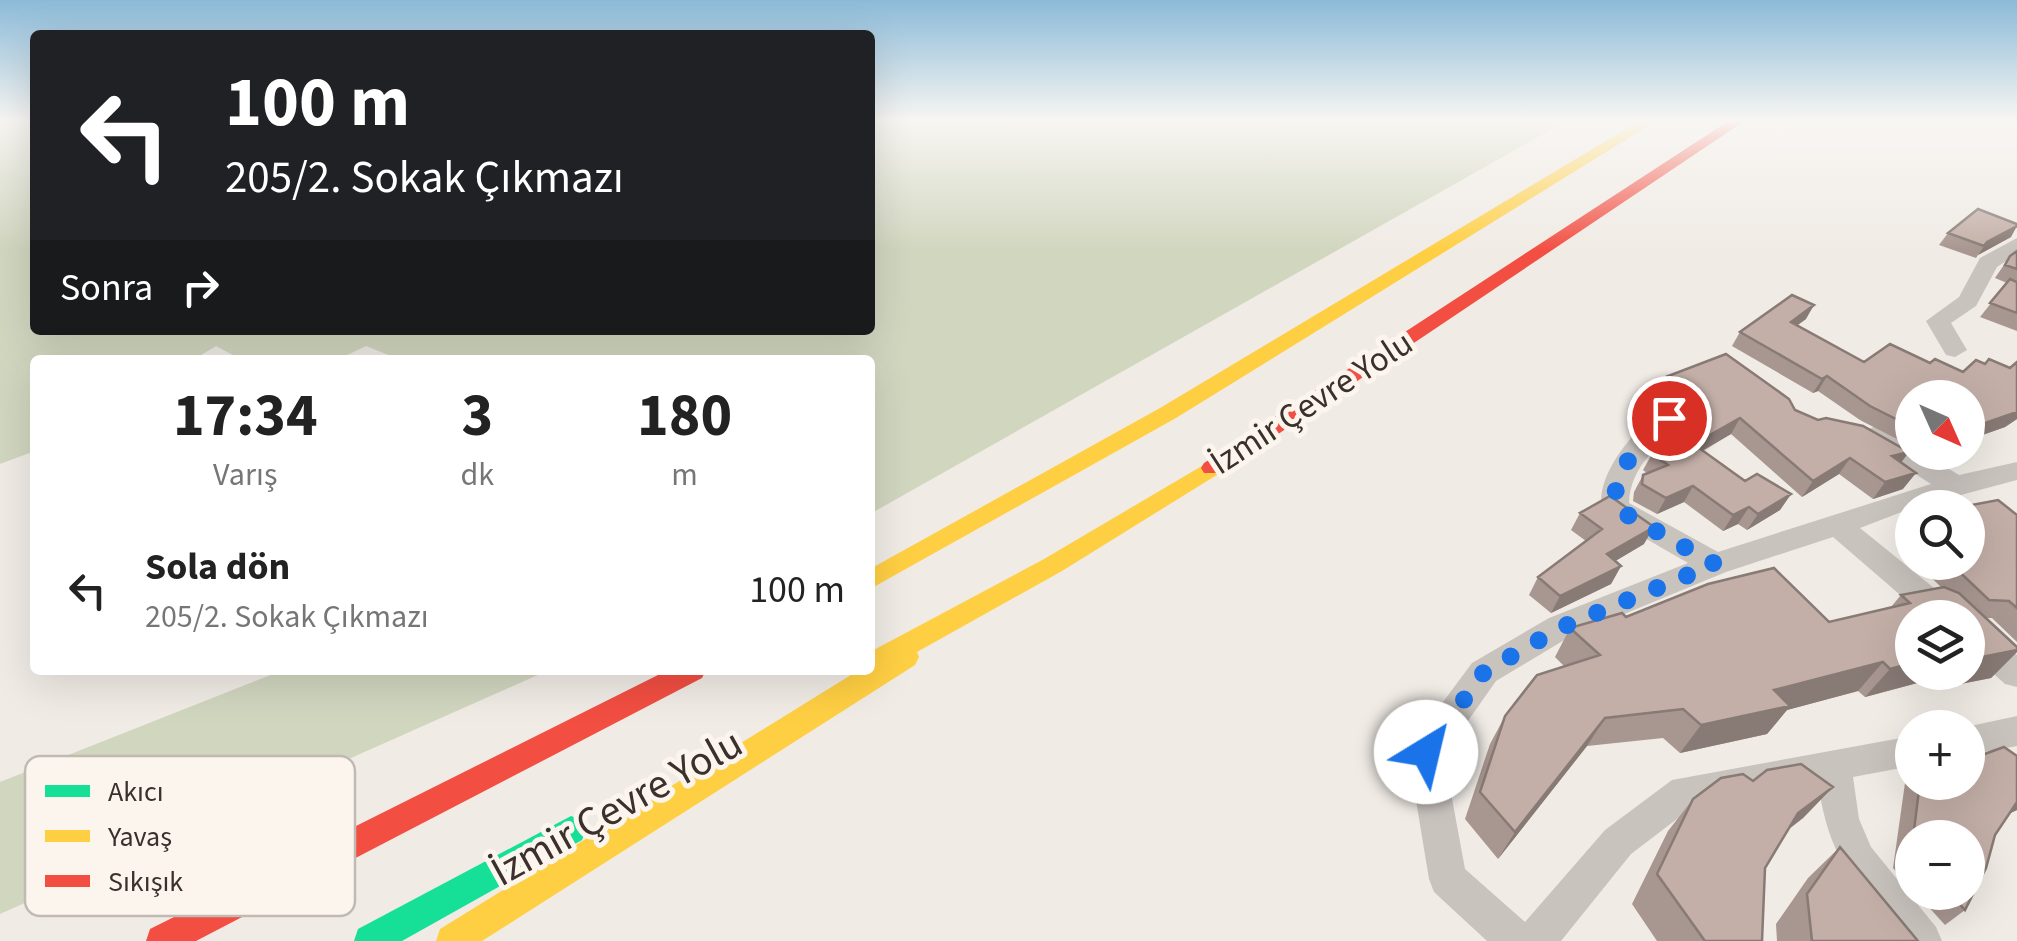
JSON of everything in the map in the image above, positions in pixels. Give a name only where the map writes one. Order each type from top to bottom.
[{"type":"highway","name":"İzmir Çevre Yolu","points":[[875,577],[1168,413],[1579,164]]},
{"type":"highway","name":"İzmir Çevre Yolu","points":[[875,663],[1052,565],[1230,457],[1673,164]]},
{"type":"highway","points":[[452,941],[1052,565]]},
{"type":"highway","points":[[355,841],[683,675]]},
{"type":"highway","name":"İzmir Çevre Yolu","points":[[692,764],[853,675]]},
{"type":"highway","name":"İzmir Çevre Yolu","points":[[370,941],[590,820]]},
{"type":"highway","points":[[138,941],[194,916]]},
{"type":"highway","points":[[162,941],[210,916]]},
{"type":"street","points":[[1956,350],[1938,321],[1968,301],[1988,263],[2017,244]]},
{"type":"street","points":[[1669,418],[1628,455],[1614,496],[1615,508],[1715,564]]},
{"type":"street","points":[[1844,425],[1890,442],[1956,487]]},
{"type":"street","points":[[1516,941],[1448,879],[1426,752],[1484,672],[1560,628],[1715,564],[1956,487],[2010,479]]},
{"type":"street","points":[[1838,525],[1928,600]]},
{"type":"street","points":[[1985,647],[2017,674]]},
{"type":"street","points":[[1985,737],[2017,731]]},
{"type":"street","points":[[1535,941],[1618,842],[1685,791],[1895,754]]},
{"type":"street","points":[[1833,766],[1840,818],[1857,859],[1922,941]]},
{"type":"green space","points":[[0,164],[30,164],[30,335],[875,335],[875,164],[1490,164],[875,511],[875,355],[388,355],[366,346],[347,355],[233,355],[216,346],[201,355],[30,355],[30,453],[0,464]]},
{"type":"green space","points":[[270,675],[538,675],[355,756],[66,756]]},
{"type":"green space","points":[[25,772],[25,903],[0,914],[0,782]]},
{"type":"building","points":[[1978,209],[2017,226],[1984,246],[1948,233]]},
{"type":"building","points":[[2017,251],[2017,269],[2005,265],[2010,256]]},
{"type":"building","points":[[2010,279],[2017,282],[2017,313],[1990,303]]},
{"type":"building","points":[[1792,295],[1814,305],[1791,322],[1864,362],[1890,344],[1930,363],[1935,359],[1963,372],[1976,360],[1985,364],[1989,359],[2010,368],[2017,362],[2017,412],[1985,423],[1985,380],[1895,380],[1895,418],[1827,376],[1822,379],[1740,332]]},
{"type":"building","points":[[1726,354],[1789,399],[1795,410],[1818,420],[1826,418],[1863,426],[1895,444],[1895,470],[1916,473],[1885,482],[1850,458],[1813,481],[1740,418],[1701,440],[1707,444],[1699,448],[1745,481],[1757,474],[1791,494],[1758,514],[1749,507],[1733,515],[1693,486],[1666,498],[1642,484],[1643,475],[1668,465],[1652,454],[1701,398],[1668,376]]},
{"type":"building","points":[[1610,496],[1654,527],[1607,554],[1621,566],[1560,596],[1538,577],[1602,529],[1580,513]]},
{"type":"building","points":[[1998,500],[2017,515],[2017,608],[2009,601],[1989,600],[1968,580],[1985,580],[1985,502]]},
{"type":"building","points":[[1774,568],[1829,622],[1895,607],[1895,668],[1890,669],[1883,662],[1774,690],[1790,706],[1701,725],[1683,709],[1605,718],[1515,832],[1480,792],[1505,716],[1537,675],[1600,655],[1570,628],[1622,613],[1626,617],[1708,584]]},
{"type":"building","points":[[1944,587],[1967,600],[1907,600],[1901,595]]},
{"type":"building","points":[[1985,617],[2017,647],[1985,656]]},
{"type":"building","points":[[2004,747],[2017,756],[2017,802],[1995,835],[1985,870],[1985,820],[1915,820],[1918,800],[1985,800],[1985,754]]},
{"type":"building","points":[[1801,764],[1833,787],[1798,813],[1765,868],[1762,941],[1705,941],[1657,874],[1693,799],[1721,778],[1743,774],[1753,781],[1767,770]]},
{"type":"building","points":[[1840,847],[1918,941],[1812,941],[1807,894]]},
{"type":"traffic: fast","points":[[370,941],[571,830]]},
{"type":"traffic: slow","points":[[875,577],[1168,413],[1579,164]]},
{"type":"traffic: slow","points":[[875,662],[1053,565],[1212,468]]},
{"type":"traffic: slow","points":[[452,941],[906,657]]},
{"type":"traffic: jam","points":[[1212,468],[1672,164]]},
{"type":"traffic: jam","points":[[355,843],[683,675]]},
{"type":"traffic: jam","points":[[162,941],[211,916]]},
{"type":"route","points":[[1426,752],[1484,672],[1560,628],[1715,564],[1615,508],[1614,496],[1628,455],[1669,418]]}]
